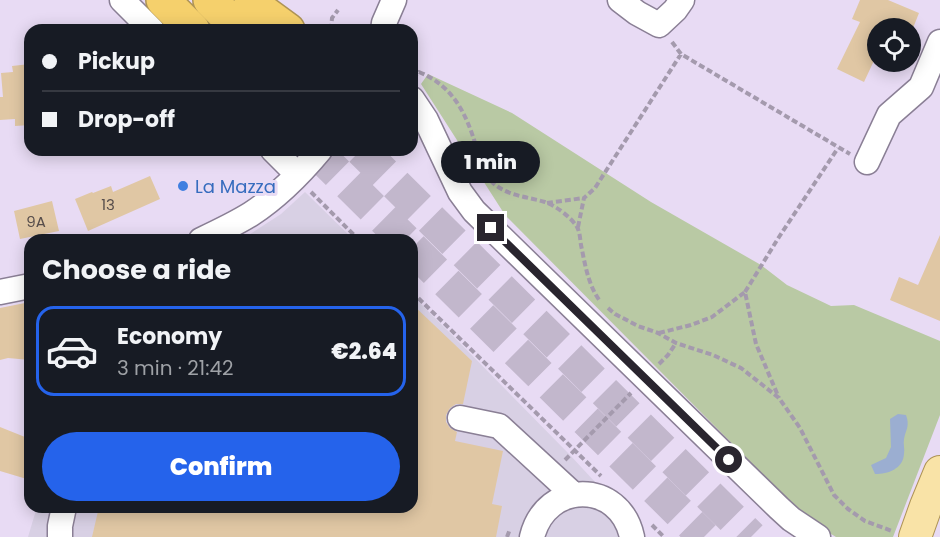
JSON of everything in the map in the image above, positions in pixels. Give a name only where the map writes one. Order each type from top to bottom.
[{"type":"highway","points":[[163,0],[187,24]]},
{"type":"highway","points":[[210,0],[234,24]]},
{"type":"highway","points":[[251,0],[280,24]]},
{"type":"main road","points":[[908,535],[926,506],[940,471]]},
{"type":"street","points":[[122,0],[146,24]]},
{"type":"street","points":[[383,24],[394,0]]},
{"type":"street","points":[[620,0],[659,25],[682,0]]},
{"type":"street","points":[[867,162],[889,115],[921,87],[940,42]]},
{"type":"street","points":[[418,108],[460,192],[474,211],[779,508],[818,537]]},
{"type":"street","points":[[279,156],[297,174]]},
{"type":"street","points":[[213,234],[252,213],[274,196],[314,156]]},
{"type":"street","points":[[0,292],[24,287]]},
{"type":"street","points":[[460,418],[499,426],[574,495]]},
{"type":"street","points":[[532,537],[537,520],[544,510],[560,499],[585,494],[612,504],[625,518],[634,535]]},
{"type":"street","points":[[60,537],[63,513]]},
{"type":"path","points":[[332,24],[332,18],[338,10]]},
{"type":"path","points":[[659,25],[681,54],[838,148],[867,162]]},
{"type":"path","points":[[547,203],[584,198],[595,188],[681,54]]},
{"type":"path","points":[[418,73],[431,77],[443,86],[455,100],[470,127],[487,176],[500,188],[518,196],[547,203],[565,214],[578,228]]},
{"type":"path","points":[[658,333],[712,317],[745,292],[838,148]]},
{"type":"path","points":[[297,174],[315,197],[353,234]]},
{"type":"path","points":[[584,198],[578,228],[590,283],[598,299],[615,314],[638,326],[741,368],[779,398]]},
{"type":"path","points":[[745,292],[756,344],[779,398],[800,428],[834,495],[865,521],[908,535]]},
{"type":"path","points":[[418,298],[575,450],[668,355],[676,343]]},
{"type":"shaded area","points":[[305,192],[348,234],[250,234],[281,214]]},
{"type":"shaded area","points":[[418,301],[570,455],[646,537],[28,537],[35,513],[418,513]]},
{"type":"green space","points":[[428,74],[512,113],[651,202],[761,265],[787,285],[831,306],[854,305],[940,341],[940,415],[893,537],[836,537],[818,526],[789,501],[505,215],[421,84]]},
{"type":"water","points":[[898,414],[906,415],[908,422],[903,459],[894,470],[875,474],[871,465],[886,458],[891,447],[890,419]]},
{"type":"building","points":[[860,0],[888,0],[919,13],[917,18],[867,18],[869,72],[864,82],[837,69],[860,22],[852,19]]},
{"type":"building","points":[[24,65],[24,125],[15,126],[15,119],[0,120],[0,97],[3,97],[1,73],[13,72],[12,66]]},
{"type":"building","points":[[150,176],[160,199],[88,231],[75,199],[111,186],[113,192]]},
{"type":"building","points":[[52,201],[59,231],[24,234],[24,238],[20,239],[14,211]]},
{"type":"building","points":[[940,235],[940,321],[890,300],[899,277],[918,285]]},
{"type":"building","points":[[24,303],[24,359],[8,358],[0,360],[0,308]]},
{"type":"building","points":[[418,310],[472,361],[463,404],[456,404],[446,415],[446,422],[457,432],[455,441],[503,451],[492,504],[502,506],[496,537],[92,537],[98,513],[418,513]]},
{"type":"building","points":[[0,427],[24,437],[24,478],[0,471]]},
{"type":"tunnel","points":[[320,156],[399,234]]},
{"type":"tunnel","points":[[367,156],[751,537]]},
{"type":"tunnel","points":[[418,254],[704,537]]},
{"type":"place","name":"La Mazza","points":[[183,186]]},
{"type":"route","points":[[491,228],[729,460]]}]
